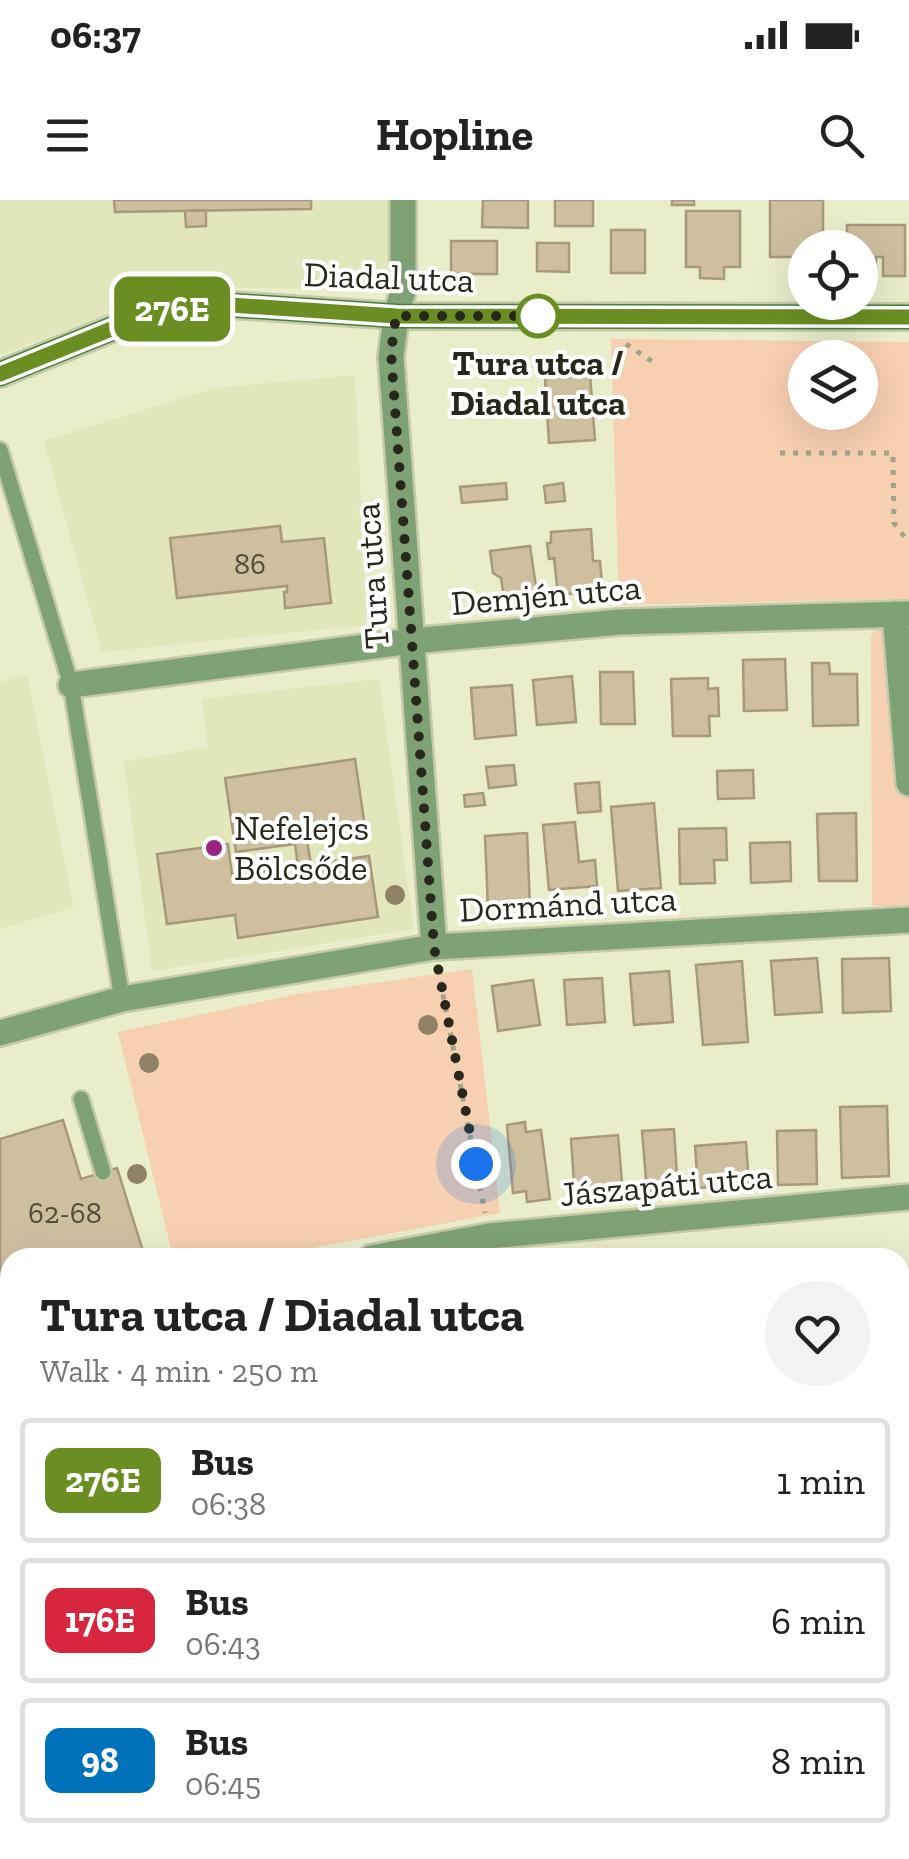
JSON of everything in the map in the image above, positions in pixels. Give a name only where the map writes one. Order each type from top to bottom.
[{"type":"street","name":"Tura utca","points":[[404,200],[403,291],[391,357],[434,947]]},
{"type":"street","name":"Diadal utca","points":[[0,374],[156,311],[216,304],[396,316],[909,317]]},
{"type":"street","name":"Demjén utca","points":[[71,684],[412,641],[620,622],[902,614]]},
{"type":"street","points":[[902,614],[909,783]]},
{"type":"street","name":"Dormánd utca","points":[[0,1033],[122,999],[434,947],[909,920]]},
{"type":"street","name":"Jászapáti utca","points":[[425,1248],[489,1236],[909,1198]]},
{"type":"lane","points":[[0,450],[71,684],[122,999]]},
{"type":"lane","points":[[80,1098],[103,1172]]},
{"type":"path","points":[[630,346],[653,362]]},
{"type":"path","points":[[780,454],[893,453],[894,523],[909,543]]},
{"type":"path","points":[[434,947],[489,1236]]},
{"type":"shaded area","points":[[0,200],[390,200],[391,290],[186,287],[0,354]]},
{"type":"shaded area","points":[[611,339],[788,341],[788,430],[878,430],[878,342],[909,342],[909,599],[619,605]]},
{"type":"shaded area","points":[[355,375],[367,625],[102,652],[44,441],[215,388]]},
{"type":"shaded area","points":[[880,623],[909,624],[909,906],[872,906],[871,636]]},
{"type":"shaded area","points":[[27,675],[74,907],[0,929],[0,682]]},
{"type":"shaded area","points":[[379,679],[414,929],[152,971],[124,762],[208,747],[202,699]]},
{"type":"shaded area","points":[[472,969],[500,1213],[312,1248],[171,1248],[118,1032],[298,994]]},
{"type":"building","points":[[114,200],[311,200],[311,209],[115,212]]},
{"type":"building","points":[[483,200],[528,200],[528,228],[482,227]]},
{"type":"building","points":[[555,200],[593,200],[593,226],[555,226]]},
{"type":"building","points":[[672,200],[694,200],[694,205],[672,205]]},
{"type":"building","points":[[770,200],[823,200],[823,230],[788,230],[788,257],[770,257]]},
{"type":"building","points":[[206,210],[206,226],[186,227],[185,211]]},
{"type":"building","points":[[686,211],[740,211],[740,267],[724,267],[724,279],[700,278],[700,267],[686,267]]},
{"type":"building","points":[[847,225],[905,225],[905,276],[883,276],[878,230],[847,230]]},
{"type":"building","points":[[611,230],[645,230],[645,273],[611,273]]},
{"type":"building","points":[[451,241],[497,241],[497,274],[451,274]]},
{"type":"building","points":[[537,243],[569,243],[569,272],[537,271]]},
{"type":"building","points":[[590,375],[595,440],[549,443],[545,378]]},
{"type":"building","points":[[506,483],[507,499],[462,503],[460,487]]},
{"type":"building","points":[[563,483],[565,501],[546,503],[544,486]]},
{"type":"building","points":[[280,526],[282,542],[324,538],[331,603],[285,608],[287,586],[177,598],[170,538]]},
{"type":"building","points":[[591,529],[593,561],[600,561],[602,583],[597,584],[598,591],[558,595],[554,558],[549,559],[547,543],[551,543],[551,532]]},
{"type":"building","points":[[530,546],[538,601],[505,605],[501,578],[493,573],[490,551]]},
{"type":"building","points":[[785,659],[787,710],[744,711],[743,660]]},
{"type":"building","points":[[812,663],[829,663],[830,674],[857,674],[858,725],[813,726]]},
{"type":"building","points":[[600,672],[633,672],[635,724],[601,724]]},
{"type":"building","points":[[572,676],[576,722],[537,725],[533,680]]},
{"type":"building","points":[[708,678],[708,689],[718,688],[719,716],[709,716],[710,736],[673,736],[671,679]]},
{"type":"building","points":[[512,685],[516,735],[475,739],[471,688]]},
{"type":"building","name":"Nefelejcs Bölcsőde","points":[[355,759],[366,834],[307,842],[311,864],[369,856],[378,917],[238,938],[235,915],[167,924],[157,854],[228,844],[232,875],[298,866],[295,844],[236,852],[225,778]]},
{"type":"building","points":[[514,765],[516,785],[489,788],[486,767]]},
{"type":"building","points":[[753,770],[754,798],[718,799],[717,771]]},
{"type":"building","points":[[599,782],[601,811],[578,813],[575,784]]},
{"type":"building","points":[[483,793],[485,805],[465,807],[464,795]]},
{"type":"building","points":[[654,803],[661,888],[618,891],[611,807]]},
{"type":"building","points":[[856,813],[857,881],[819,881],[817,814]]},
{"type":"building","points":[[575,822],[579,862],[595,860],[597,886],[549,890],[543,825]]},
{"type":"building","points":[[726,828],[727,860],[714,860],[715,883],[680,884],[679,829]]},
{"type":"building","points":[[527,833],[530,906],[488,909],[485,836]]},
{"type":"building","points":[[790,842],[791,881],[751,883],[750,843]]},
{"type":"building","points":[[817,958],[822,1012],[775,1015],[771,961]]},
{"type":"building","points":[[889,958],[891,1011],[843,1013],[842,959]]},
{"type":"building","points":[[742,961],[748,1042],[703,1045],[696,965]]},
{"type":"building","points":[[669,971],[673,1022],[634,1025],[630,974]]},
{"type":"building","points":[[602,978],[605,1022],[567,1025],[564,980]]},
{"type":"building","points":[[533,980],[540,1025],[498,1031],[492,986]]},
{"type":"building","points":[[887,1106],[889,1176],[842,1178],[840,1107]]},
{"type":"building","points":[[63,1120],[81,1179],[117,1168],[142,1248],[0,1248],[0,1139]]},
{"type":"building","points":[[525,1122],[526,1132],[541,1130],[550,1199],[527,1202],[526,1191],[513,1193],[507,1125]]},
{"type":"building","points":[[674,1129],[678,1190],[647,1192],[642,1131]]},
{"type":"building","points":[[816,1130],[817,1184],[778,1185],[777,1131]]},
{"type":"building","points":[[618,1135],[623,1195],[575,1198],[571,1139]]},
{"type":"building","points":[[746,1142],[749,1185],[698,1188],[695,1146]]},
{"type":"bus line","name":"276E","points":[[0,374],[156,311],[216,304],[396,316],[909,317]]},
{"type":"place","name":"Tura utca / Diadal utca","points":[[538,316]]},
{"type":"place","name":"Nefelejcs Bölcsőde","points":[[214,848]]},
{"type":"route","points":[[476,1164],[434,947],[391,352],[396,316],[554,316],[538,316]]}]
